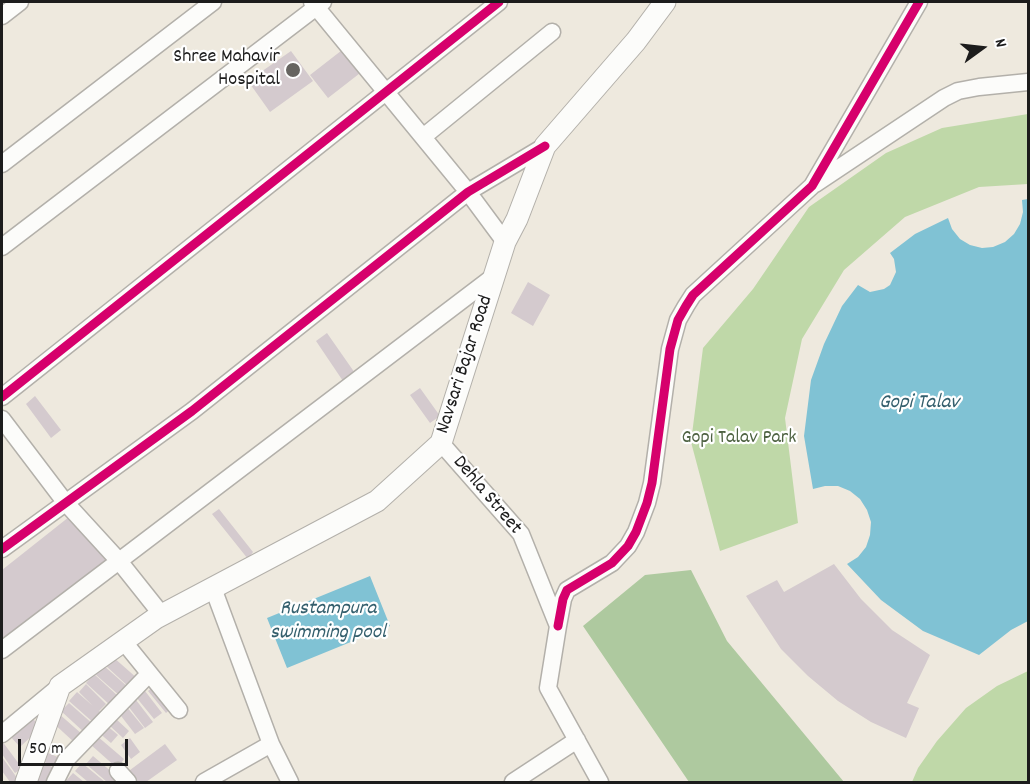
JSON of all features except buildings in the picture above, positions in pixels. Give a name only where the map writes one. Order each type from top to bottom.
[{"type":"main road","name":"Navsari Bajar Road","points":[[60,686],[162,615],[377,501],[441,443],[505,242],[517,219],[545,146],[636,40],[665,2]]},
{"type":"main road","points":[[26,783],[60,686]]},
{"type":"street","points":[[2,16],[20,2]]},
{"type":"street","points":[[2,164],[213,2]]},
{"type":"street","points":[[2,397],[499,2]]},
{"type":"street","points":[[812,186],[919,2]]},
{"type":"street","points":[[2,248],[317,3],[468,192],[505,242]]},
{"type":"street","points":[[423,137],[552,32]]},
{"type":"street","points":[[600,783],[548,688],[563,598],[567,590],[612,564],[628,546],[636,532],[652,483],[669,349],[678,320],[686,306],[693,295],[812,186],[944,98],[958,91],[978,87],[1029,82]]},
{"type":"street","points":[[2,549],[192,411],[468,192],[545,146]]},
{"type":"street","points":[[2,650],[494,276]]},
{"type":"street","points":[[2,419],[65,502],[119,561],[162,615]]},
{"type":"street","name":"Dehla Street","points":[[441,443],[521,534],[558,626]]},
{"type":"street","points":[[213,588],[271,744],[290,783]]},
{"type":"street","points":[[124,642],[179,710]]},
{"type":"street","points":[[55,783],[66,760],[150,675]]},
{"type":"street","points":[[2,734],[60,686]]},
{"type":"street","points":[[513,783],[577,740]]},
{"type":"street","points":[[204,783],[271,744]]},
{"type":"green space","name":"Gopi Talav Park","points":[[1028,114],[1028,184],[979,187],[905,217],[844,270],[802,339],[785,418],[798,523],[720,551],[691,442],[703,348],[753,289],[809,207],[886,153],[942,128]]},
{"type":"green space","points":[[691,570],[727,641],[844,782],[689,782],[583,626],[645,575]]},
{"type":"green space","points":[[1028,671],[1028,782],[912,782],[918,768],[937,741],[966,708],[997,686]]},
{"type":"water","name":"Gopi Talav","points":[[1028,199],[1028,621],[1011,630],[979,655],[923,631],[881,600],[847,564],[858,557],[866,547],[871,522],[867,510],[860,499],[850,491],[838,486],[813,489],[804,436],[811,380],[824,344],[842,306],[858,285],[870,292],[890,285],[896,272],[894,259],[890,253],[915,234],[948,218],[952,229],[960,239],[970,245],[982,248],[993,247],[1005,242],[1020,224],[1023,212],[1022,200]]},
{"type":"water","name":"Rustampura swimming pool","points":[[370,576],[390,626],[287,668],[267,618]]},
{"type":"cycle path","points":[[2,397],[499,2]]},
{"type":"cycle path","points":[[558,626],[567,590],[612,563],[628,546],[636,532],[652,483],[670,349],[678,320],[686,306],[693,295],[812,186],[919,2]]},
{"type":"cycle path","points":[[2,549],[192,411],[468,192],[545,146]]},
{"type":"place","name":"Shree Mahavir Hospital","points":[[293,70]]}]
